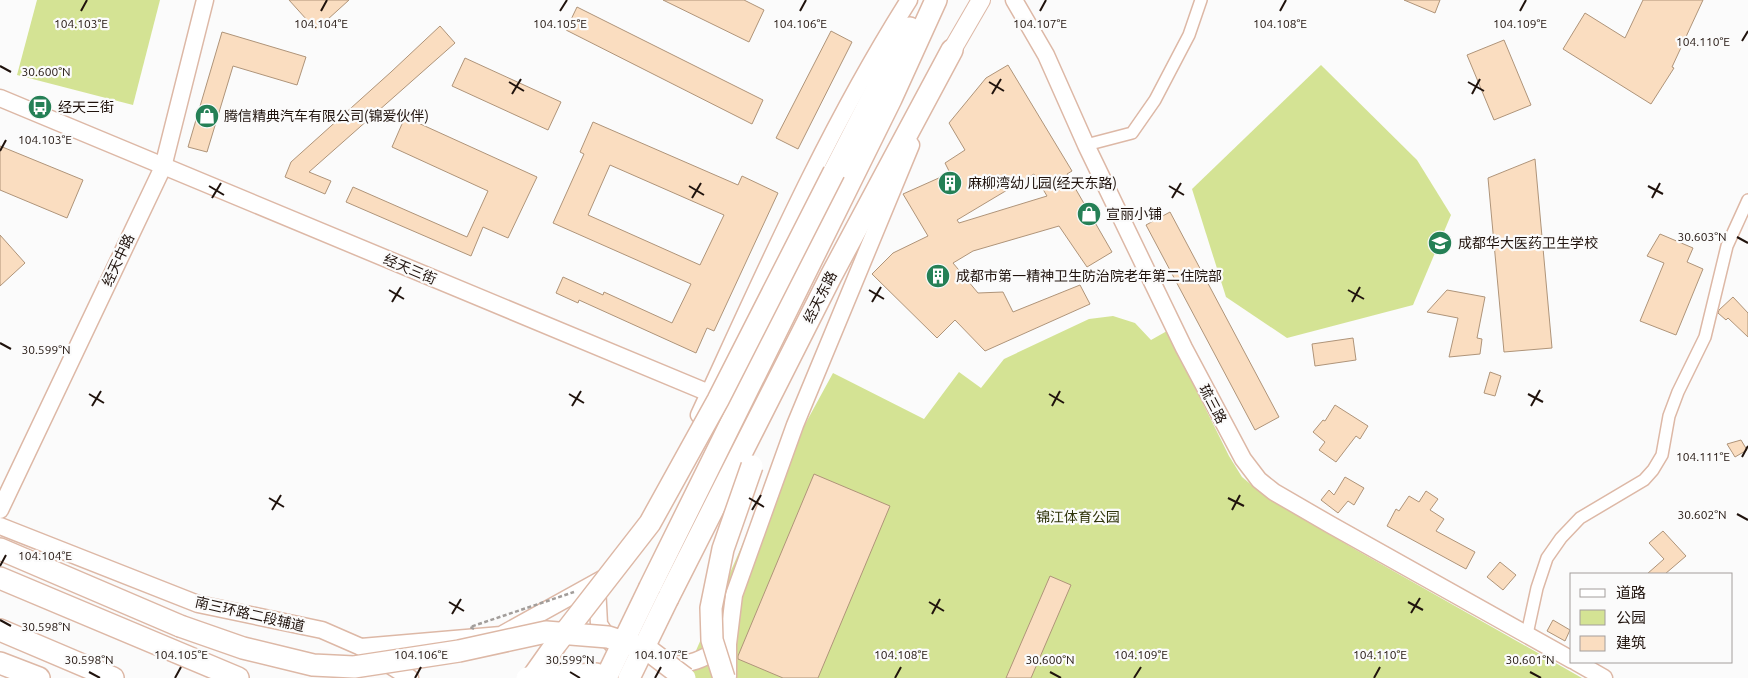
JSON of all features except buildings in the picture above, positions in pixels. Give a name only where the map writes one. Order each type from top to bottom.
[{"type":"highway","points":[[532,678],[650,523],[718,400],[895,53],[927,0]]},
{"type":"highway","name":"经天东路","points":[[606,678],[890,99],[936,0]]},
{"type":"highway","name":"经天东路","points":[[629,678],[831,276],[952,50]]},
{"type":"highway","points":[[724,678],[712,640],[711,608],[724,549],[752,466],[831,276]]},
{"type":"highway","points":[[0,549],[180,626],[243,648],[313,665],[354,667],[459,651],[546,632],[608,637],[648,650],[685,678]]},
{"type":"highway","points":[[0,578],[238,678]]},
{"type":"highway","points":[[0,630],[114,678]]},
{"type":"highway","points":[[0,663],[38,678]]},
{"type":"highway","points":[[0,670],[14,678]]},
{"type":"highway","points":[[527,678],[596,674],[606,678]]},
{"type":"main road","name":"经天东路","points":[[952,50],[981,0]]},
{"type":"street","name":"经天中路","points":[[0,510],[163,166],[205,0]]},
{"type":"street","points":[[361,648],[501,635],[596,584],[635,553],[802,192],[882,42],[909,0]]},
{"type":"street","name":"琉三路","points":[[1014,0],[1046,55],[1086,145],[1184,348],[1243,459],[1259,480],[1274,492],[1331,525],[1570,659]]},
{"type":"street","points":[[1086,145],[1132,133],[1155,100],[1189,35],[1201,0]]},
{"type":"street","points":[[728,678],[728,644],[734,595],[795,425],[952,50]]},
{"type":"street","name":"经天三街","points":[[0,98],[709,393]]},
{"type":"street","points":[[1527,634],[1537,588],[1547,558],[1560,538],[1580,518],[1644,480],[1662,455],[1669,416],[1678,392],[1705,337],[1728,246],[1748,200]]},
{"type":"street","name":"南三环路二段辅道","points":[[0,526],[198,604],[322,630],[361,648],[410,678]]},
{"type":"street","points":[[596,584],[599,624],[614,649],[652,665],[684,665],[705,658],[728,644]]},
{"type":"street","points":[[1578,663],[1604,678]]},
{"type":"green space","points":[[37,0],[160,0],[133,105],[17,75]]},
{"type":"green space","points":[[1321,65],[1417,160],[1451,215],[1413,305],[1287,338],[1226,297],[1192,189]]},
{"type":"green space","name":"锦江体育公园","points":[[1113,316],[1135,323],[1151,340],[1167,331],[1229,456],[1242,477],[1266,497],[1582,678],[684,678],[754,518],[833,373],[924,419],[959,372],[981,388],[1004,359],[1089,319]]},
{"type":"place","name":"经天三街","points":[[40,107]]},
{"type":"place","name":"腾信精典汽车有限公司(锦爱伙伴)","points":[[207,116]]},
{"type":"place","name":"麻柳湾幼儿园(经天东路)","points":[[950,183]]},
{"type":"place","name":"宣丽小铺","points":[[1089,214]]},
{"type":"place","name":"成都华大医药卫生学校","points":[[1440,243]]},
{"type":"place","name":"成都市第一精神卫生防治院老年第二住院部","points":[[938,276]]}]
